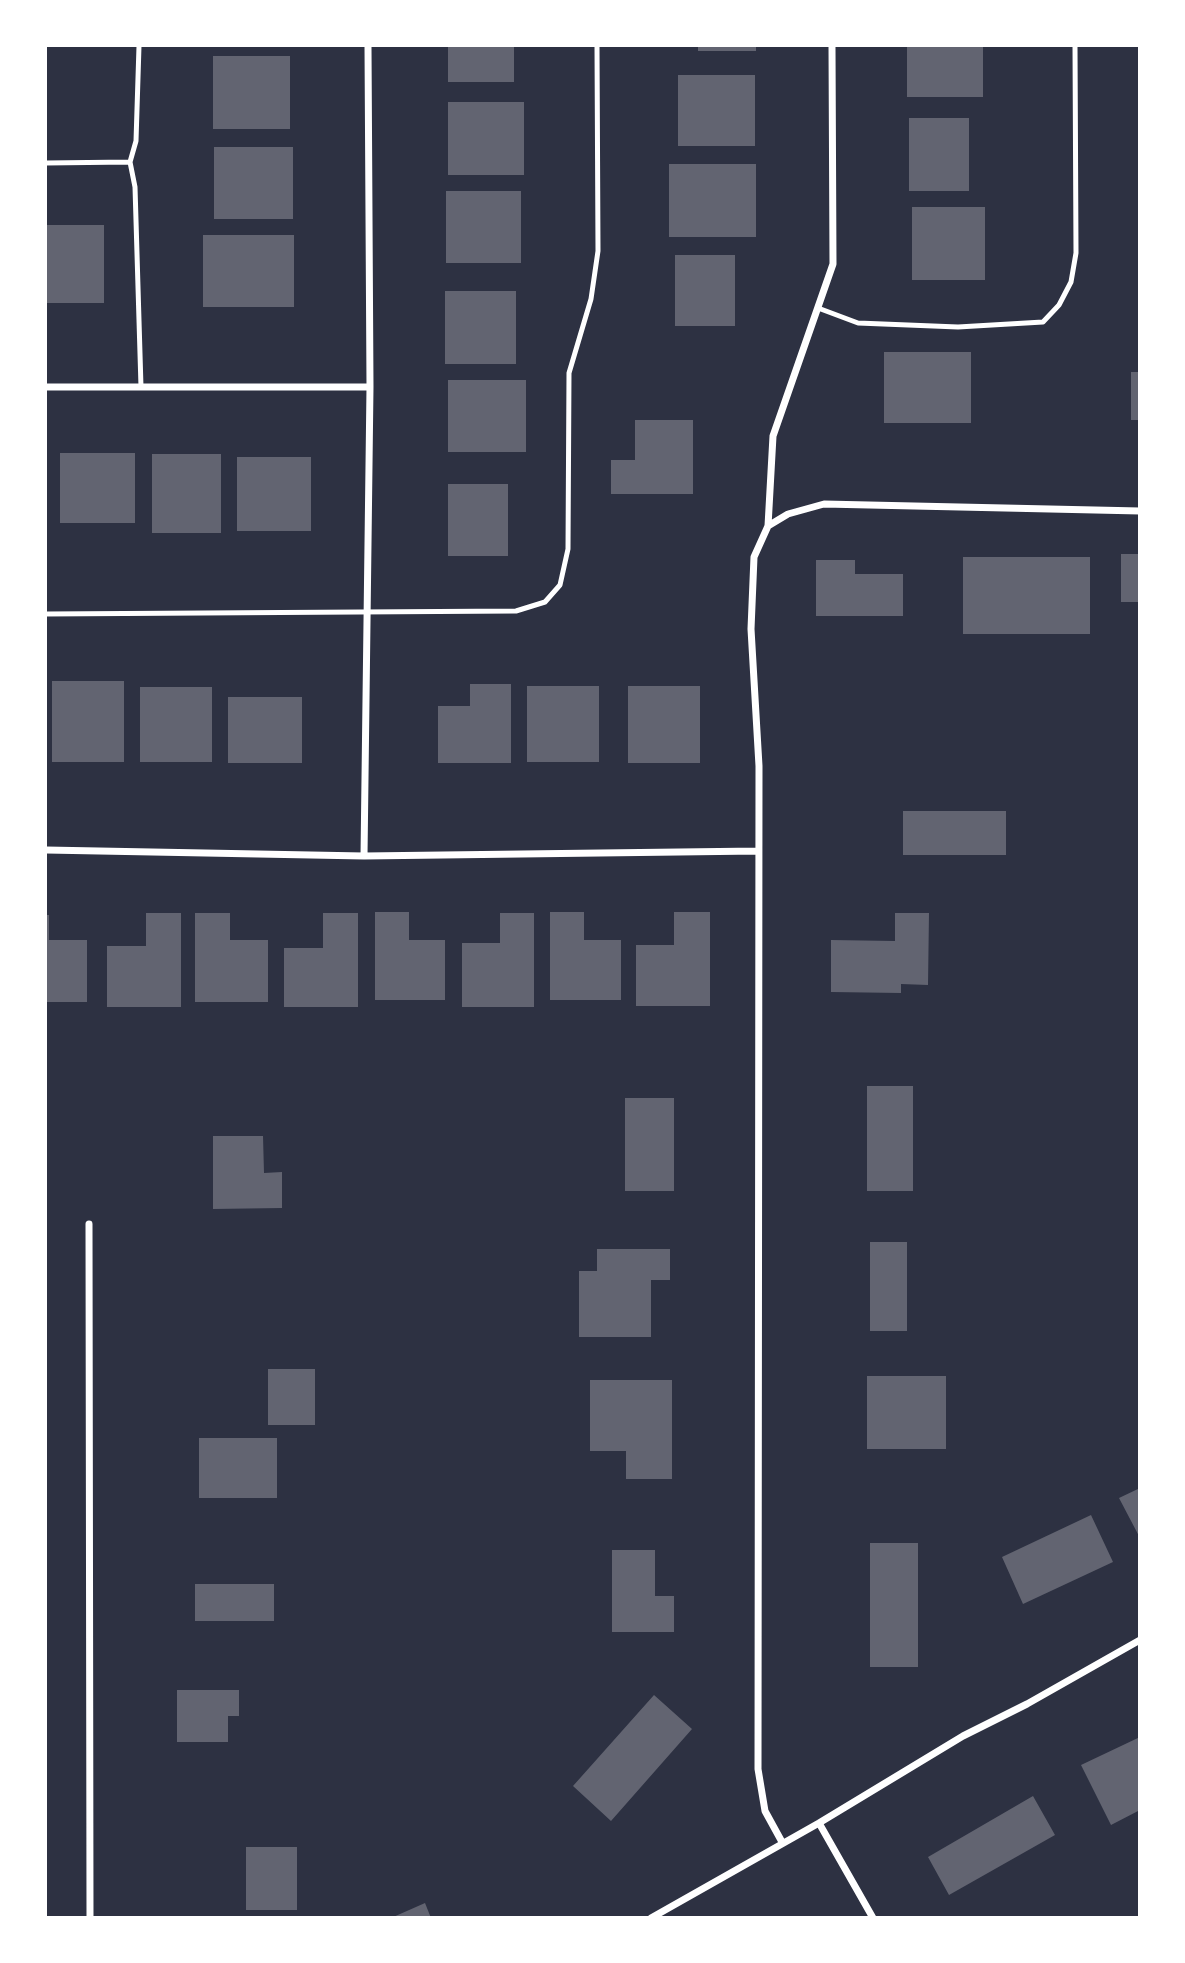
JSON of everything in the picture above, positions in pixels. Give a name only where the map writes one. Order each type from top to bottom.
[{"type":"street","points":[[364,856],[370,387],[368,46]]},
{"type":"street","points":[[782,1842],[765,1811],[758,1769],[759,766],[751,629],[754,557],[768,526],[773,436],[833,264],[832,46]]},
{"type":"street","points":[[46,387],[370,387]]},
{"type":"street","points":[[768,526],[788,514],[824,504],[1139,511]]},
{"type":"street","points":[[46,850],[364,856],[758,851]]},
{"type":"street","points":[[89,1224],[90,1917]]},
{"type":"street","points":[[651,1917],[819,1823],[963,1736],[1027,1704],[1139,1640]]},
{"type":"street","points":[[819,1823],[873,1917]]},
{"type":"lane","points":[[139,46],[136,141],[130,162],[135,187],[141,387]]},
{"type":"lane","points":[[46,614],[516,611],[545,603],[560,585],[568,549],[569,373],[591,299],[598,251],[597,46]]},
{"type":"lane","points":[[818,308],[858,323],[958,327],[1043,322],[1059,305],[1071,282],[1076,253],[1075,46]]},
{"type":"lane","points":[[46,163],[130,162]]},
{"type":"building","points":[[448,46],[514,46],[514,82],[448,82]]},
{"type":"building","points":[[698,46],[756,46],[756,51],[698,51]]},
{"type":"building","points":[[907,46],[983,46],[983,97],[907,97]]},
{"type":"building","points":[[213,56],[290,56],[290,129],[213,129]]},
{"type":"building","points":[[678,75],[755,75],[755,146],[678,146]]},
{"type":"building","points":[[448,102],[524,102],[524,175],[448,175]]},
{"type":"building","points":[[909,118],[969,118],[969,191],[909,191]]},
{"type":"building","points":[[214,147],[293,147],[293,219],[214,219]]},
{"type":"building","points":[[669,164],[756,164],[756,237],[669,237]]},
{"type":"building","points":[[446,191],[521,191],[521,263],[446,263]]},
{"type":"building","points":[[912,207],[985,207],[985,280],[912,280]]},
{"type":"building","points":[[46,225],[104,225],[104,303],[46,303]]},
{"type":"building","points":[[203,235],[294,235],[294,307],[203,307]]},
{"type":"building","points":[[675,255],[735,255],[735,326],[675,326]]},
{"type":"building","points":[[445,291],[516,291],[516,364],[445,364]]},
{"type":"building","points":[[884,352],[971,352],[971,423],[884,423]]},
{"type":"building","points":[[1131,372],[1140,372],[1140,420],[1131,420]]},
{"type":"building","points":[[448,380],[526,380],[526,452],[448,452]]},
{"type":"building","points":[[635,420],[693,420],[693,494],[611,494],[611,460],[635,460]]},
{"type":"building","points":[[60,453],[135,453],[135,523],[60,523]]},
{"type":"building","points":[[152,454],[221,454],[221,533],[152,533]]},
{"type":"building","points":[[237,457],[311,457],[311,531],[237,531]]},
{"type":"building","points":[[448,484],[508,484],[508,556],[448,556]]},
{"type":"building","points":[[1121,554],[1140,554],[1140,602],[1121,602]]},
{"type":"building","points":[[963,557],[1090,557],[1090,634],[963,634]]},
{"type":"building","points":[[816,560],[855,560],[855,574],[903,574],[903,616],[816,616]]},
{"type":"building","points":[[52,681],[124,681],[124,762],[52,762]]},
{"type":"building","points":[[470,684],[511,684],[511,763],[438,763],[438,706],[470,706]]},
{"type":"building","points":[[527,686],[599,686],[599,762],[527,762]]},
{"type":"building","points":[[628,686],[700,686],[700,763],[628,763]]},
{"type":"building","points":[[140,687],[212,687],[212,762],[140,762]]},
{"type":"building","points":[[228,697],[302,697],[302,763],[228,763]]},
{"type":"building","points":[[903,811],[1006,811],[1006,855],[903,855]]},
{"type":"building","points":[[375,912],[409,912],[409,940],[445,940],[445,1000],[375,1000]]},
{"type":"building","points":[[550,912],[584,912],[584,940],[621,940],[621,1000],[550,1000]]},
{"type":"building","points":[[674,912],[710,912],[710,1006],[636,1006],[636,945],[674,945]]},
{"type":"building","points":[[146,913],[181,913],[181,1007],[107,1007],[107,946],[146,946]]},
{"type":"building","points":[[195,913],[230,913],[230,940],[268,940],[268,1002],[195,1002]]},
{"type":"building","points":[[323,913],[358,913],[358,1007],[284,1007],[284,948],[323,948]]},
{"type":"building","points":[[500,913],[534,913],[534,1007],[462,1007],[462,943],[500,943]]},
{"type":"building","points":[[895,913],[929,913],[928,985],[901,984],[901,993],[831,992],[831,940],[895,941]]},
{"type":"building","points":[[46,915],[49,915],[49,940],[87,940],[87,1002],[46,1002]]},
{"type":"building","points":[[867,1086],[913,1086],[913,1191],[867,1191]]},
{"type":"building","points":[[625,1098],[674,1098],[674,1191],[625,1191]]},
{"type":"building","points":[[213,1136],[263,1136],[264,1173],[282,1172],[282,1208],[213,1209]]},
{"type":"building","points":[[870,1242],[907,1242],[907,1331],[870,1331]]},
{"type":"building","points":[[597,1249],[670,1249],[670,1280],[651,1280],[651,1337],[579,1337],[579,1271],[597,1271]]},
{"type":"building","points":[[268,1369],[315,1369],[315,1425],[268,1425]]},
{"type":"building","points":[[867,1376],[946,1376],[946,1449],[867,1449]]},
{"type":"building","points":[[590,1380],[672,1380],[672,1479],[626,1479],[626,1451],[590,1451]]},
{"type":"building","points":[[199,1438],[277,1438],[277,1498],[199,1498]]},
{"type":"building","points":[[1140,1488],[1140,1538],[1119,1498]]},
{"type":"building","points":[[1091,1515],[1113,1562],[1023,1604],[1002,1557]]},
{"type":"building","points":[[870,1543],[918,1543],[918,1667],[870,1667]]},
{"type":"building","points":[[612,1550],[655,1550],[655,1596],[674,1596],[674,1632],[612,1632]]},
{"type":"building","points":[[195,1584],[274,1584],[274,1621],[195,1621]]},
{"type":"building","points":[[177,1690],[239,1690],[239,1716],[228,1716],[228,1742],[177,1742]]},
{"type":"building","points":[[654,1695],[692,1729],[611,1821],[573,1786]]},
{"type":"building","points":[[1140,1737],[1140,1810],[1111,1825],[1081,1765]]},
{"type":"building","points":[[1033,1796],[1055,1835],[949,1895],[928,1857]]},
{"type":"building","points":[[246,1847],[297,1847],[297,1910],[246,1910]]},
{"type":"building","points":[[425,1903],[431,1918],[391,1918]]}]
